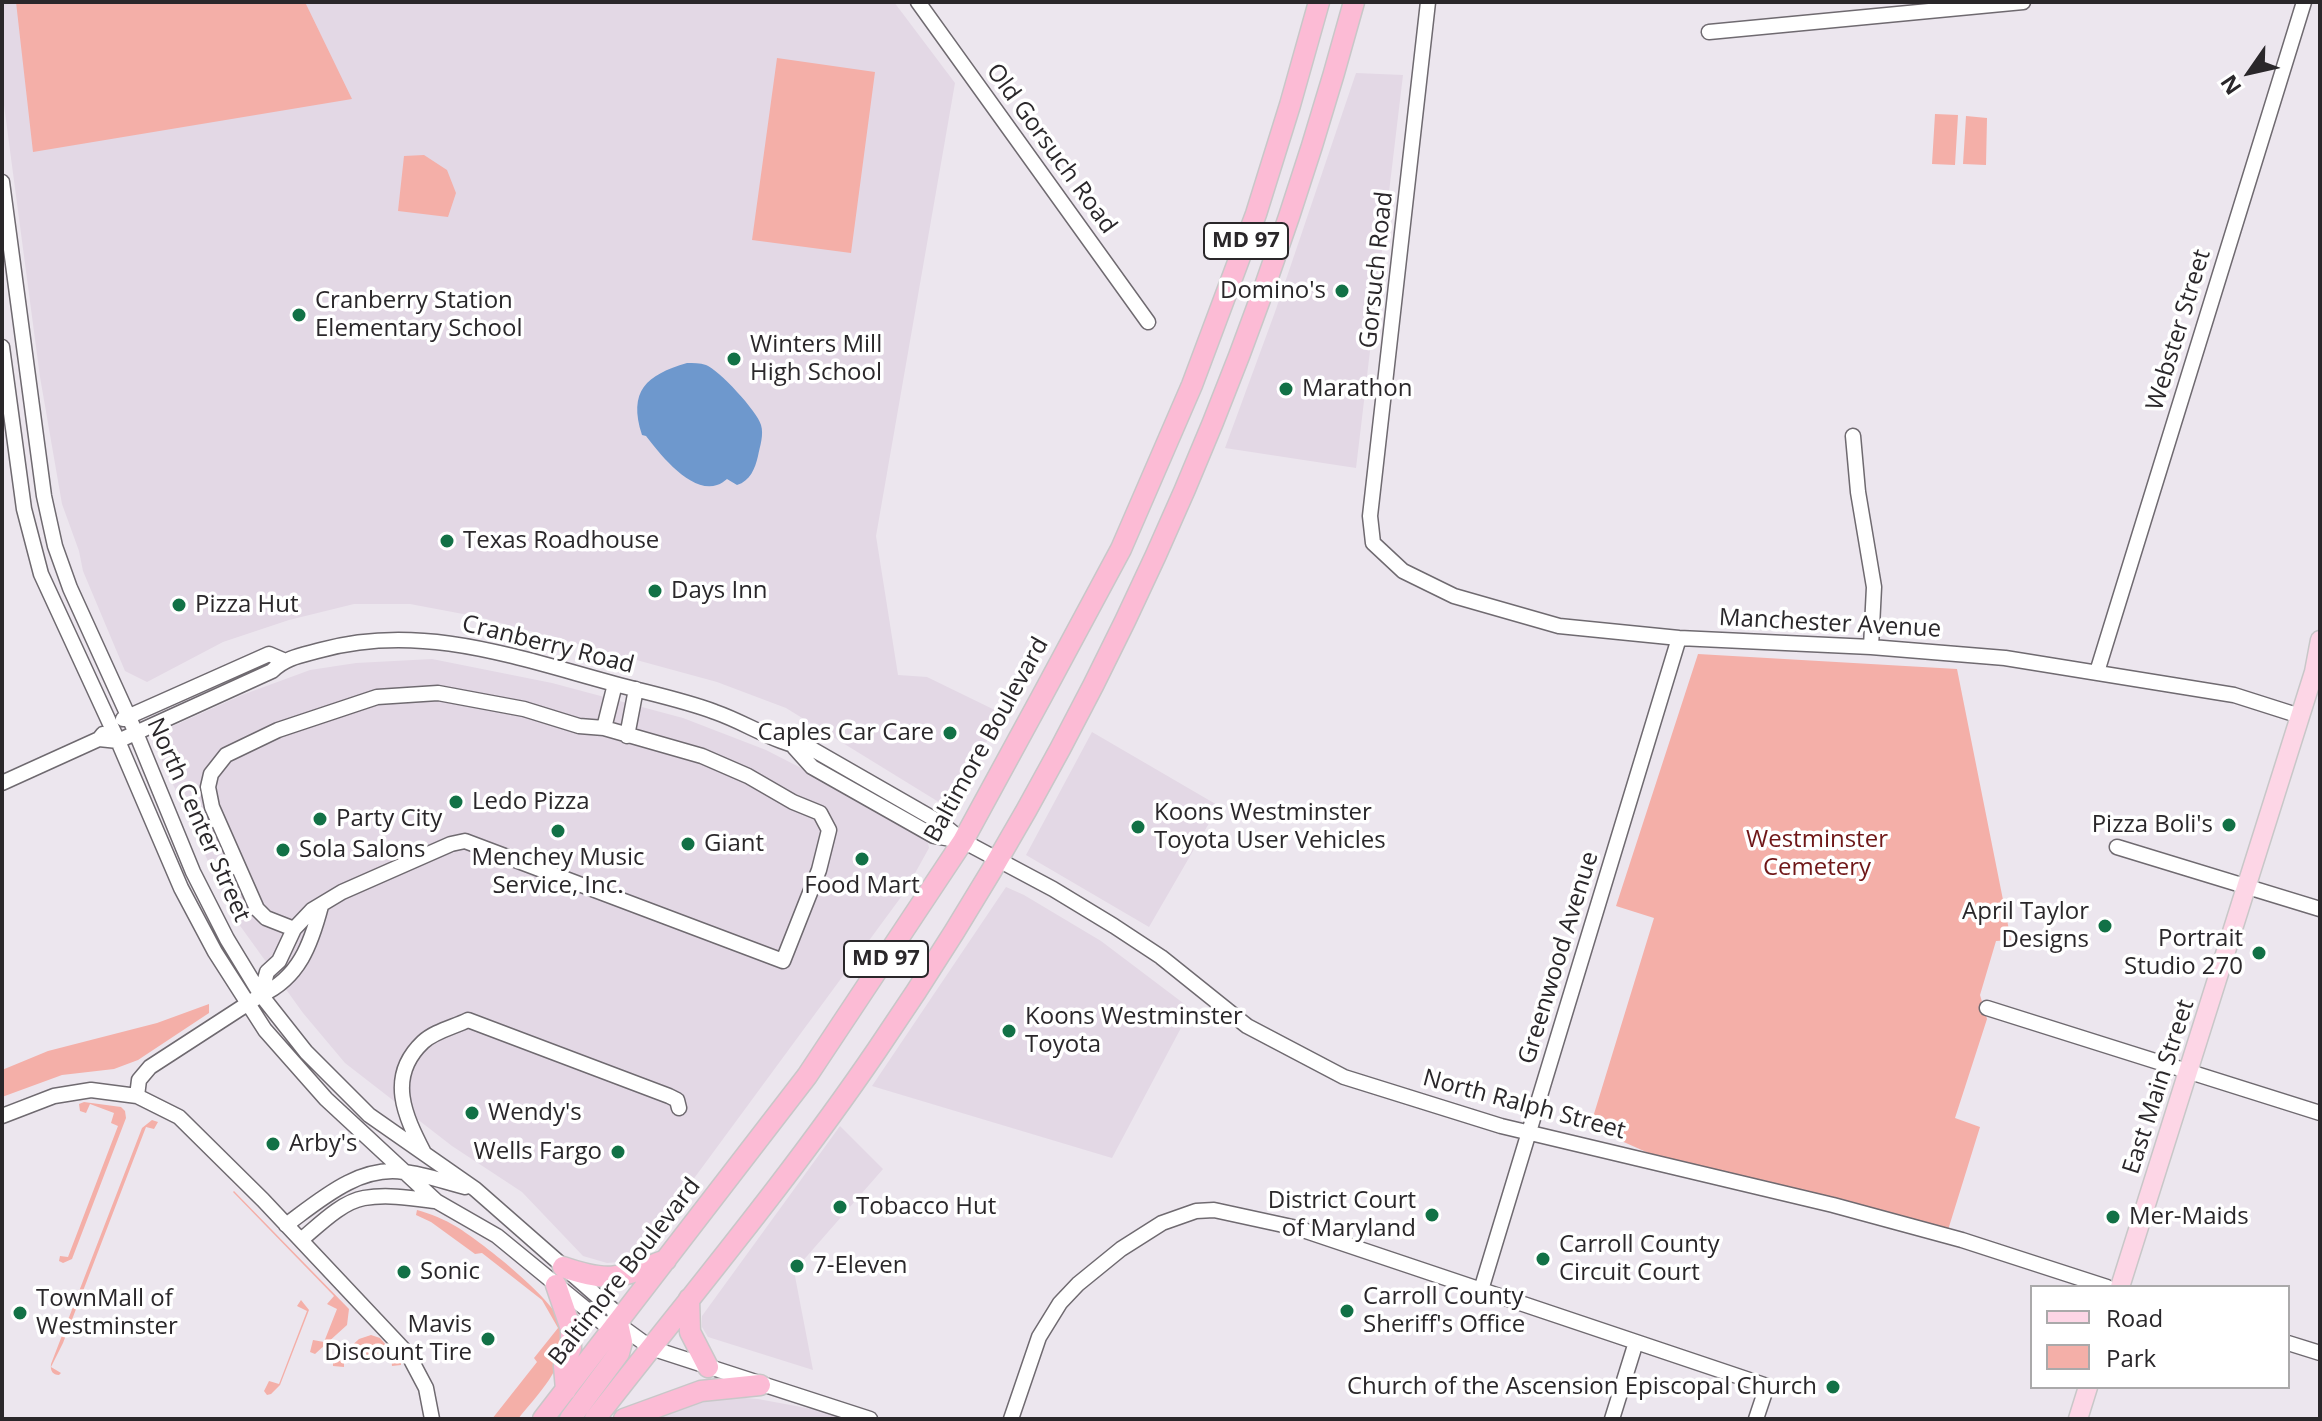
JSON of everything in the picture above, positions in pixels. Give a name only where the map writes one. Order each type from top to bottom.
[{"type":"highway","name":"Baltimore Boulevard","points":[[595,1419],[773,1191],[876,1052],[980,850],[1168,445],[1256,214],[1319,2]]},
{"type":"highway","name":"Baltimore Boulevard","points":[[543,1419],[980,850],[1081,711],[1202,452],[1278,255],[1310,158],[1354,2]]},
{"type":"highway","points":[[566,1390],[564,1366],[571,1348],[571,1329],[560,1276],[607,1279],[627,1276],[666,1260]]},
{"type":"highway","points":[[689,1299],[690,1332],[708,1367]]},
{"type":"highway","points":[[570,1419],[619,1353],[622,1342],[618,1324]]},
{"type":"highway","points":[[624,1419],[692,1393],[760,1385]]},
{"type":"main road","name":"East Main Street","points":[[2121,1285],[2300,716],[2318,669],[2320,640]]},
{"type":"main road","points":[[2078,1419],[2087,1389]]},
{"type":"street","name":"Old Gorsuch Road","points":[[918,2],[1148,322]]},
{"type":"street","name":"Gorsuch Road","points":[[1373,543],[1370,516],[1428,2]]},
{"type":"street","points":[[1709,32],[2023,2]]},
{"type":"street","name":"Webster Street","points":[[2097,672],[2304,2]]},
{"type":"street","name":"North Center Street","points":[[2,182],[44,496],[55,546],[70,588],[136,733],[193,872],[227,939],[261,995],[336,1085],[369,1115],[475,1189],[560,1276]]},
{"type":"street","name":"North Center Street","points":[[2,347],[24,509],[41,574],[111,725],[181,888],[215,952],[265,1030],[310,1082],[436,1201],[613,1310],[618,1324],[651,1348],[870,1419]]},
{"type":"street","points":[[1853,436],[1858,492],[1874,587],[1871,647]]},
{"type":"street","name":"Manchester Avenue","points":[[1373,543],[1403,571],[1454,596],[1559,626],[1679,638],[1871,647],[2005,658],[2234,695],[2300,716]]},
{"type":"street","name":"Cranberry Road","points":[[99,739],[118,741],[272,671],[283,660],[350,642],[407,638],[521,658],[713,711],[794,747],[812,749],[941,823],[980,850]]},
{"type":"street","name":"Greenwood Avenue","points":[[1481,1290],[1679,638]]},
{"type":"street","name":"Cranberry Road","points":[[2,783],[99,739],[111,725],[128,716],[269,654],[283,660]]},
{"type":"street","points":[[604,728],[615,684]]},
{"type":"street","points":[[627,736],[636,689]]},
{"type":"street","points":[[261,995],[267,972],[279,961],[294,929],[304,917],[342,892],[451,844],[465,841],[783,961],[827,844],[829,830],[820,813],[702,756],[604,728],[579,726],[524,709],[468,698],[415,693],[377,697],[278,730],[226,755],[211,774],[212,807],[261,915],[294,929]]},
{"type":"street","points":[[2117,847],[2320,909]]},
{"type":"street","name":"North Ralph Street","points":[[980,850],[1114,926],[1161,957],[1247,1026],[1344,1077],[1528,1132],[1833,1205],[1962,1240],[2101,1285]]},
{"type":"street","points":[[137,1096],[139,1080],[150,1067],[278,987],[292,973],[314,934],[321,906]]},
{"type":"street","points":[[1987,1008],[2320,1113]]},
{"type":"street","points":[[426,1156],[404,1114],[401,1097],[408,1064],[425,1041],[468,1020],[669,1096],[677,1100],[679,1108]]},
{"type":"street","points":[[2,1116],[75,1091],[107,1090],[137,1096],[186,1122],[408,1354],[426,1388],[432,1419]]},
{"type":"street","points":[[286,1225],[340,1186],[380,1172],[403,1171],[475,1189]]},
{"type":"street","points":[[301,1240],[338,1211],[362,1198],[398,1197],[436,1201]]},
{"type":"street","points":[[1011,1419],[1039,1337],[1060,1303],[1078,1284],[1121,1249],[1162,1223],[1180,1216],[1214,1210],[1271,1221],[1767,1386],[1756,1419]]},
{"type":"street","points":[[1612,1419],[1636,1342]]},
{"type":"street","points":[[2290,1344],[2320,1353]]},
{"type":"shaded area","points":[[2,2],[894,2],[955,83],[876,536],[898,675],[927,677],[1003,714],[952,800],[942,804],[786,708],[717,682],[479,617],[410,604],[354,604],[289,620],[223,642],[147,682],[125,671],[83,571],[62,504],[40,377],[2,90]]},
{"type":"shaded area","points":[[1356,73],[1403,75],[1356,468],[1225,448],[1275,312]]},
{"type":"shaded area","points":[[432,659],[552,683],[683,718],[766,750],[908,823],[927,838],[929,848],[904,893],[645,1245],[629,1261],[607,1263],[583,1256],[522,1192],[452,1146],[345,1063],[303,1013],[233,916],[151,736],[242,695],[310,670],[356,663]]},
{"type":"shaded area","points":[[1092,732],[1219,806],[1149,927],[1026,855]]},
{"type":"shaded area","points":[[1006,887],[1101,941],[1191,1009],[1112,1158],[872,1086]]},
{"type":"shaded area","points":[[840,1126],[883,1169],[794,1271],[813,1370],[708,1337],[702,1327],[702,1316]]},
{"type":"shaded area","points":[[708,1395],[758,1399],[866,1419],[633,1419]]},
{"type":"green space","points":[[16,2],[305,2],[352,99],[33,152]]},
{"type":"green space","points":[[777,58],[875,72],[851,253],[752,240]]},
{"type":"green space","points":[[1935,114],[1958,115],[1955,165],[1932,164]]},
{"type":"green space","points":[[1966,116],[1987,118],[1986,165],[1963,164]]},
{"type":"green space","points":[[424,155],[447,170],[456,193],[448,217],[398,211],[404,156]]},
{"type":"green space","name":"Westminster Cemetery","points":[[1698,654],[1957,669],[2011,940],[1996,941],[1980,995],[1987,1019],[1955,1118],[1980,1127],[1948,1230],[1653,1155],[1590,1127],[1654,918],[1616,906]]},
{"type":"green space","points":[[209,1004],[209,1013],[138,1060],[114,1069],[62,1075],[2,1097],[2,1070],[48,1051],[157,1023]]},
{"type":"green space","points":[[84,1102],[121,1107],[126,1118],[72,1259],[63,1263],[59,1261],[60,1256],[68,1257],[118,1126],[111,1123],[114,1113],[90,1104],[86,1113],[80,1111],[79,1104]]},
{"type":"green space","points":[[152,1120],[158,1122],[154,1129],[146,1127],[63,1343],[51,1367],[142,1128]]},
{"type":"green space","points":[[234,1191],[349,1309],[347,1325],[315,1354],[310,1352],[313,1340],[324,1342],[337,1309],[327,1304],[334,1296]]},
{"type":"green space","points":[[417,1210],[452,1224],[484,1246],[537,1292],[561,1322],[565,1334],[560,1358],[549,1380],[518,1419],[492,1419],[537,1362],[534,1358],[558,1328],[542,1300],[482,1253],[475,1254],[431,1222],[416,1215]]},
{"type":"green space","points":[[301,1300],[309,1310],[280,1385],[267,1395],[264,1391],[269,1381],[279,1384],[307,1311],[297,1306]]},
{"type":"green space","points":[[371,1335],[380,1338],[401,1365],[392,1366],[391,1355],[344,1356],[344,1367],[333,1366],[359,1339]]},
{"type":"water","points":[[687,363],[712,368],[737,392],[761,425],[757,461],[742,483],[737,485],[727,479],[717,485],[697,484],[677,470],[642,435],[637,407],[644,387],[661,373]]},
{"type":"place","name":"Domino's","points":[[1342,291]]},
{"type":"place","name":"Cranberry Station Elementary School","points":[[299,315]]},
{"type":"place","name":"Winters Mill High School","points":[[734,359]]},
{"type":"place","name":"Marathon","points":[[1286,389]]},
{"type":"place","name":"Texas Roadhouse","points":[[447,541]]},
{"type":"place","name":"Days Inn","points":[[655,591]]},
{"type":"place","name":"Pizza Hut","points":[[179,605]]},
{"type":"place","name":"Caples Car Care","points":[[950,733]]},
{"type":"place","name":"Ledo Pizza","points":[[456,802]]},
{"type":"place","name":"Party City","points":[[320,819]]},
{"type":"place","name":"Pizza Boli's","points":[[2229,825]]},
{"type":"place","name":"Koons Westminster Toyota User Vehicles","points":[[1138,827]]},
{"type":"place","name":"Menchey Music Service, Inc.","points":[[558,831]]},
{"type":"place","name":"Giant","points":[[688,844]]},
{"type":"place","name":"Sola Salons","points":[[283,850]]},
{"type":"place","name":"Food Mart","points":[[862,859]]},
{"type":"place","name":"April Taylor Designs","points":[[2105,926]]},
{"type":"place","name":"Portrait Studio 270","points":[[2259,953]]},
{"type":"place","name":"Koons Westminster Toyota","points":[[1009,1031]]},
{"type":"place","name":"Wendy's","points":[[472,1113]]},
{"type":"place","name":"Arby's","points":[[273,1144]]},
{"type":"place","name":"Wells Fargo","points":[[618,1152]]},
{"type":"place","name":"Tobacco Hut","points":[[840,1207]]},
{"type":"place","name":"District Court of Maryland","points":[[1432,1215]]},
{"type":"place","name":"Mer-Maids","points":[[2113,1217]]},
{"type":"place","name":"Carroll County Circuit Court","points":[[1543,1259]]},
{"type":"place","name":"7-Eleven","points":[[797,1266]]},
{"type":"place","name":"Sonic","points":[[404,1272]]},
{"type":"place","name":"Carroll County Sheriff's Office","points":[[1347,1311]]},
{"type":"place","name":"TownMall of Westminster","points":[[20,1313]]},
{"type":"place","name":"Mavis Discount Tire","points":[[488,1339]]},
{"type":"place","name":"Church of the Ascension Episcopal Church","points":[[1833,1387]]}]
